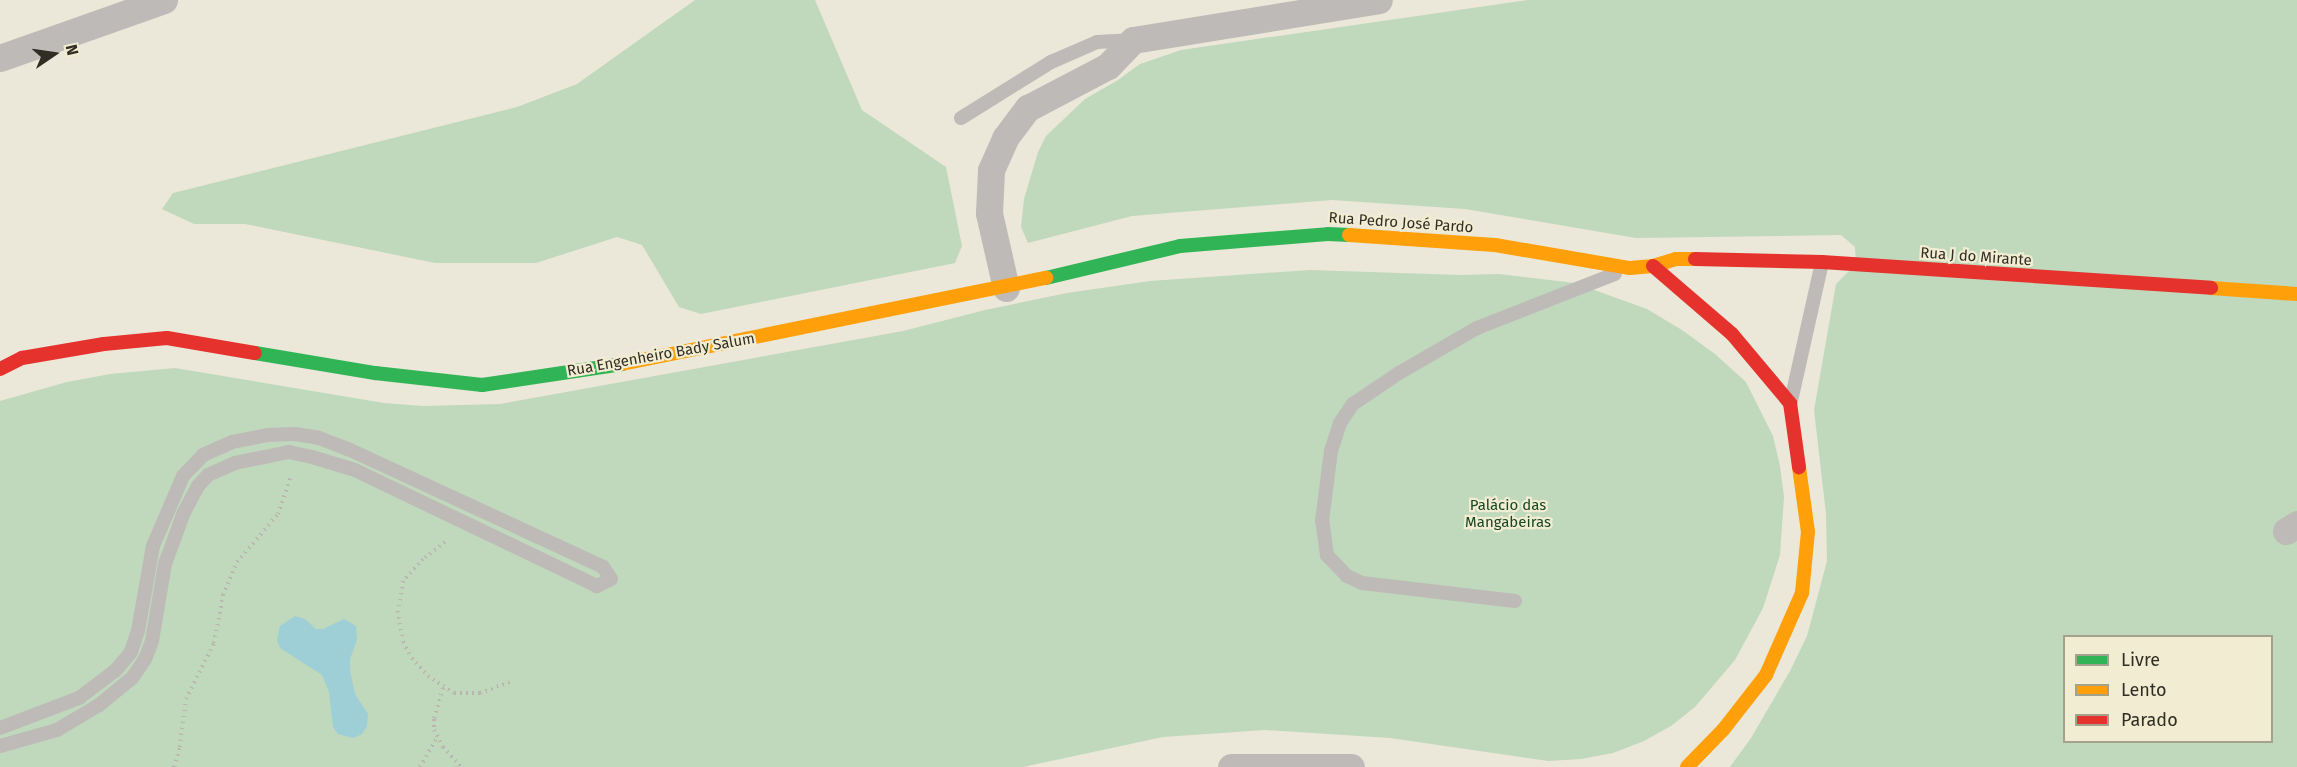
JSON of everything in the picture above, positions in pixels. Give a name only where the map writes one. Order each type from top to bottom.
[{"type":"street","points":[[0,58],[164,0]]},
{"type":"street","points":[[1006,288],[988,213],[991,170],[1005,138],[1028,108],[1108,66],[1132,40],[1379,0]]},
{"type":"street","name":"Rua Pedro José Pardo","points":[[1006,288],[1180,246],[1328,234],[1495,245],[1630,268],[1653,266]]},
{"type":"street","name":"Rua J do Mirante","points":[[1653,266],[1676,259],[1822,262],[2297,294]]},
{"type":"street","points":[[1653,266],[1732,334],[1790,404],[1809,532],[1802,593],[1766,675],[1724,730],[1687,767]]},
{"type":"street","name":"Rua Engenheiro Bady Salum","points":[[0,369],[22,358],[104,344],[167,338],[375,373],[482,385],[638,362],[1006,288]]},
{"type":"street","points":[[1231,767],[1351,767]]},
{"type":"lane","points":[[961,118],[1051,62],[1097,42],[1132,40]]},
{"type":"lane","points":[[1790,404],[1822,262]]},
{"type":"lane","points":[[1515,601],[1362,583],[1347,576],[1327,555],[1322,521],[1334,442],[1340,423],[1353,404],[1398,372],[1477,328],[1630,268]]},
{"type":"lane","points":[[0,728],[79,698],[116,670],[131,652],[153,546],[183,476],[203,455],[232,442],[268,435],[295,434],[329,442],[603,567],[611,579],[597,586],[355,470],[298,454],[272,454],[235,463],[208,475],[198,486],[171,543],[165,564],[152,641],[145,658],[132,678],[99,705],[57,730],[0,746]]},
{"type":"path","points":[[174,767],[180,747],[186,699],[214,643],[223,595],[237,562],[278,514],[298,454]]},
{"type":"path","points":[[448,540],[423,559],[404,581],[398,611],[403,642],[412,658],[442,688],[464,695],[480,693],[510,682]]},
{"type":"path","points":[[442,688],[434,719],[436,737],[461,767]]},
{"type":"path","points":[[420,767],[436,737]]},
{"type":"green space","points":[[695,0],[815,0],[862,110],[946,167],[962,246],[955,263],[701,314],[679,307],[642,245],[617,237],[536,263],[435,263],[245,224],[194,224],[162,209],[173,193],[517,107],[577,84]]},
{"type":"green space","points":[[1527,0],[2297,0],[2297,767],[1730,767],[1751,738],[1790,671],[1807,636],[1827,561],[1826,514],[1814,410],[1836,284],[1856,264],[1855,247],[1841,235],[1636,238],[1465,209],[1332,200],[1132,216],[1028,243],[1021,227],[1024,199],[1038,152],[1046,136],[1085,99],[1140,64],[1181,50]]},
{"type":"green space","name":"Palácio das Mangabeiras","points":[[1310,270],[1461,275],[1499,274],[1575,283],[1647,309],[1682,330],[1715,354],[1746,382],[1773,436],[1780,466],[1784,497],[1780,555],[1763,608],[1735,660],[1695,707],[1671,726],[1644,741],[1613,753],[1581,759],[1548,761],[1390,738],[1265,730],[1163,737],[1023,767],[0,767],[0,401],[67,382],[110,374],[175,368],[384,403],[423,406],[500,404],[903,331],[985,310],[1067,293],[1150,281]]},
{"type":"water","points":[[295,616],[305,619],[316,629],[323,629],[344,619],[356,626],[357,640],[350,659],[350,670],[355,694],[368,714],[367,726],[362,734],[353,738],[338,734],[333,727],[329,692],[322,675],[280,648],[277,640],[280,626]]},
{"type":"traffic: fast","points":[[1046,278],[1180,246],[1328,234],[1349,235]]},
{"type":"traffic: fast","points":[[255,353],[375,373],[482,385],[622,364]]},
{"type":"traffic: slow","points":[[1349,235],[1495,245],[1630,268],[1653,266],[1676,259],[1695,259]]},
{"type":"traffic: slow","points":[[622,364],[1046,278]]},
{"type":"traffic: slow","points":[[2211,288],[2297,294]]},
{"type":"traffic: slow","points":[[1687,767],[1723,730],[1766,675],[1802,593],[1808,532],[1799,467]]},
{"type":"traffic: jam","points":[[1695,259],[1822,262],[2211,288]]},
{"type":"traffic: jam","points":[[1653,266],[1732,334],[1790,403],[1799,467]]},
{"type":"traffic: jam","points":[[0,369],[22,358],[104,344],[167,338],[255,353]]}]
